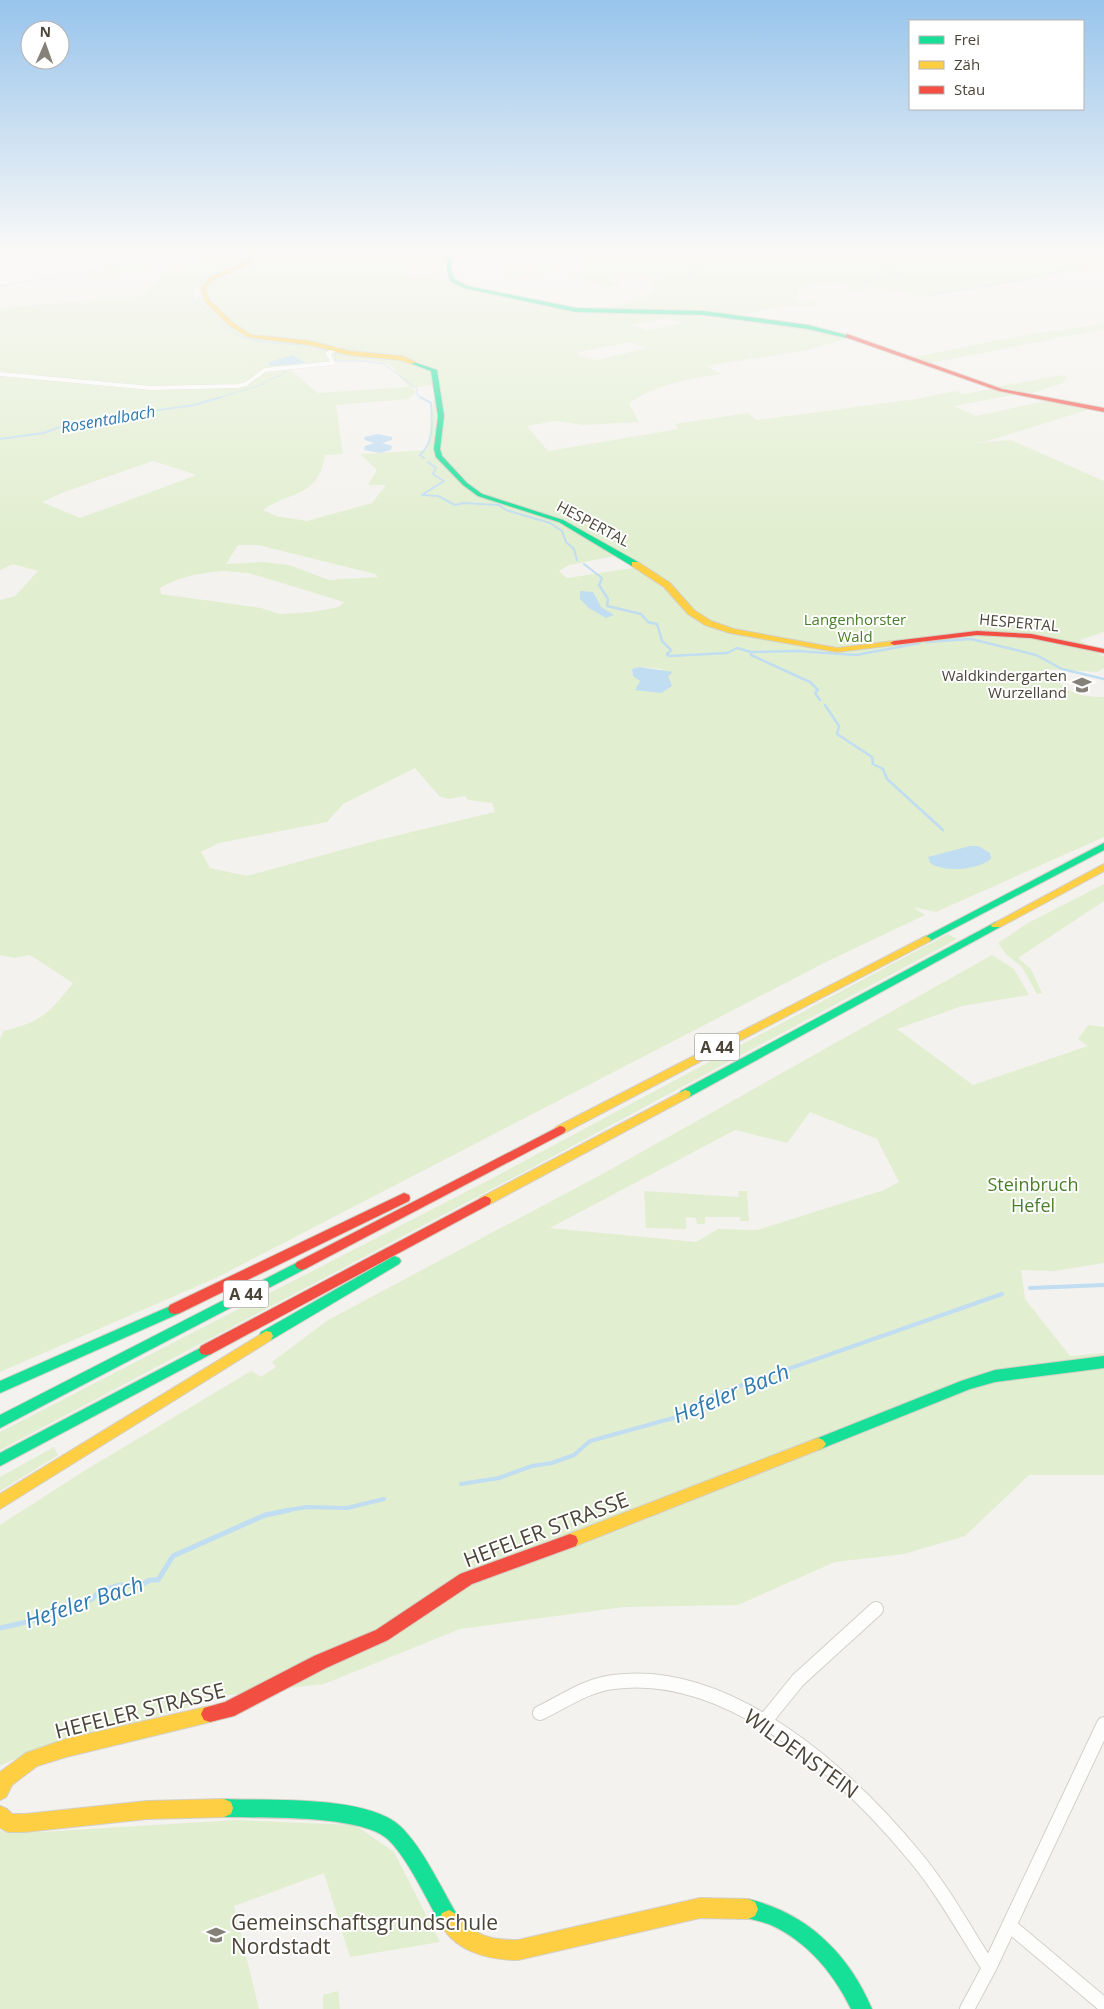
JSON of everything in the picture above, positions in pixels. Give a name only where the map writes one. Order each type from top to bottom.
[{"type":"main road","name":"HESPERTAL","points":[[328,347],[413,361],[434,370],[440,416],[439,457],[465,484],[480,495],[561,521],[618,553],[667,585],[691,612],[708,623],[733,631],[837,650],[967,634],[1004,633],[1072,643],[1104,651]]},
{"type":"main road","points":[[881,347],[1001,390],[1104,410]]},
{"type":"main road","name":"A 44","points":[[0,1422],[1104,846]]},
{"type":"main road","name":"A 44","points":[[0,1460],[1104,867]]},
{"type":"main road","points":[[0,1387],[182,1306],[427,1187],[492,1165]]},
{"type":"main road","points":[[0,1502],[252,1344],[443,1232],[454,1217]]},
{"type":"main road","name":"HEFELER STRASSE","points":[[0,1791],[6,1778],[32,1759],[66,1748],[207,1717],[247,1702],[320,1662],[382,1635],[430,1605],[466,1579],[516,1559],[611,1526],[966,1385],[995,1376],[1104,1362]]},
{"type":"main road","points":[[0,1815],[8,1822],[16,1823],[148,1810],[285,1809],[364,1816],[384,1825],[393,1832],[410,1852],[452,1925],[480,1948],[493,1951],[518,1950],[700,1908],[741,1908],[760,1911],[801,1931],[824,1951],[845,1976],[862,2009]]},
{"type":"street","points":[[0,374],[151,388],[243,385],[261,371],[332,361],[329,352],[337,349]]},
{"type":"street","points":[[764,1722],[798,1680],[876,1609]]},
{"type":"street","name":"WILDENSTEIN","points":[[540,1713],[597,1686],[614,1682],[650,1680],[692,1687],[738,1707],[764,1722],[832,1772],[873,1809],[928,1874],[989,1968]]},
{"type":"street","points":[[967,2009],[989,1968],[1104,1724]]},
{"type":"street","points":[[1009,1925],[1104,2005]]},
{"type":"green space","name":"Langenhorster Wald","points":[[0,347],[606,347],[579,352],[579,356],[597,360],[646,348],[643,347],[818,347],[706,366],[721,374],[685,380],[660,387],[638,397],[629,404],[639,422],[584,425],[555,421],[527,426],[548,451],[679,429],[675,424],[748,413],[756,420],[917,399],[954,391],[965,394],[994,388],[1018,394],[954,406],[976,416],[1050,400],[1091,409],[987,441],[971,443],[1011,440],[1104,481],[1104,632],[1080,640],[1104,657],[1104,668],[1097,672],[1046,669],[1065,688],[1077,694],[1104,697],[1104,837],[936,912],[913,907],[925,915],[826,962],[216,1278],[0,1372],[0,1040],[3,1031],[27,1024],[44,1015],[73,983],[30,955],[14,958],[0,955],[0,600],[15,596],[38,571],[13,564],[0,570]],"holes":[[[373,360],[394,369],[409,387],[318,393],[288,368],[332,361]],[[428,365],[437,376],[427,450],[360,454],[377,470],[368,485],[386,485],[372,503],[307,521],[276,516],[263,510],[310,486],[322,469],[325,455],[343,454],[336,405],[409,399],[416,392],[411,388],[434,385],[432,371]],[[153,461],[197,475],[80,518],[42,502],[64,492]],[[238,545],[258,545],[375,574],[378,577],[329,580],[289,565],[263,562],[226,564]],[[615,556],[633,568],[567,578],[559,571],[569,565]],[[224,571],[249,573],[344,602],[339,607],[312,612],[279,614],[261,608],[161,594],[160,588],[183,578]],[[639,667],[662,669],[636,690],[640,680],[632,674],[632,669]],[[415,768],[439,796],[449,799],[465,796],[468,800],[492,803],[495,812],[378,840],[247,876],[210,868],[201,852],[219,843],[327,822],[343,804]]]},
{"type":"green space","points":[[965,347],[1014,347],[926,364],[908,358]]},
{"type":"green space","points":[[1062,375],[1067,377],[1063,383],[1026,395],[994,387]]},
{"type":"green space","points":[[1104,884],[1104,901],[1018,958],[1031,969],[1042,993],[1037,994],[1022,967],[1007,955],[998,943],[1028,923]]},
{"type":"green space","points":[[948,934],[957,939],[522,1173],[0,1450],[0,1432],[487,1181]]},
{"type":"green space","name":"Steinbruch Hefel","points":[[992,955],[1014,969],[1029,995],[962,1006],[897,1029],[973,1085],[1088,1046],[1078,1039],[1088,1025],[1104,1027],[1104,1263],[1054,1271],[1021,1270],[1025,1299],[1070,1356],[1104,1353],[1104,1475],[1029,1475],[965,1536],[904,1554],[835,1562],[738,1605],[624,1607],[460,1629],[324,1684],[229,1695],[15,1759],[0,1766],[0,1525],[84,1471],[251,1371],[261,1377],[276,1367],[272,1362],[328,1320],[606,1172]],"holes":[[[810,1112],[877,1139],[899,1182],[884,1190],[757,1230],[718,1229],[696,1242],[550,1228],[735,1130],[787,1143]]]},
{"type":"green space","points":[[644,1191],[739,1197],[738,1191],[747,1191],[749,1221],[740,1221],[740,1217],[705,1217],[705,1224],[697,1224],[696,1218],[686,1217],[686,1229],[646,1228]]},
{"type":"green space","points":[[54,1447],[58,1455],[0,1491],[0,1477]]},
{"type":"green space","points":[[237,1820],[355,1825],[394,1852],[440,1942],[350,1957],[324,1873],[234,1906],[259,2009],[0,2009],[0,1831],[40,1832]]},
{"type":"green space","points":[[338,1991],[340,2009],[323,2009],[323,1995]]},
{"type":"water","points":[[292,355],[306,363],[269,366],[270,362]]},
{"type":"water","points":[[378,434],[392,437],[392,440],[382,443],[392,446],[391,450],[380,453],[364,450],[365,446],[374,443],[365,440],[364,437]]},
{"type":"water","points":[[580,591],[593,592],[601,607],[614,615],[606,618],[589,608],[580,599]]},
{"type":"water","points":[[639,667],[673,672],[668,676],[672,686],[661,693],[635,690],[640,681],[633,676],[632,669]]},
{"type":"water","points":[[970,846],[978,846],[990,853],[991,859],[978,866],[961,869],[944,868],[930,863],[928,857]]},
{"type":"waterway","points":[[316,347],[329,351]]},
{"type":"waterway","points":[[332,352],[335,353],[336,361]]},
{"type":"waterway","points":[[311,363],[336,361]]},
{"type":"waterway","points":[[336,361],[364,361],[384,364],[417,389],[417,395],[422,398]]},
{"type":"waterway","points":[[264,382],[282,375],[288,368]]},
{"type":"waterway","points":[[218,398],[264,384]]},
{"type":"waterway","name":"Rosentalbach","points":[[0,439],[44,433],[70,423],[194,405],[222,397]]},
{"type":"waterway","points":[[420,397],[431,403],[432,431],[428,444],[420,455],[424,458]]},
{"type":"waterway","points":[[428,462],[436,468],[433,474],[444,481],[422,495],[438,496],[455,505],[464,503],[499,505],[506,510],[550,523],[562,531],[566,542],[574,549],[577,560]]},
{"type":"waterway","points":[[584,564],[602,578],[600,583]]},
{"type":"waterway","points":[[600,583],[599,585],[608,599],[607,606],[641,614],[648,622],[657,624],[662,641],[671,650],[667,654],[669,656],[727,653],[737,648],[751,652]]},
{"type":"waterway","points":[[926,642],[971,639],[1036,655],[1062,669],[1104,679]]},
{"type":"waterway","points":[[751,652],[797,651],[856,655],[920,643]]},
{"type":"waterway","points":[[751,652],[751,655],[810,682],[818,690],[815,693],[820,700]]},
{"type":"waterway","points":[[825,705],[839,726],[837,734],[872,757],[873,764],[883,769],[887,779],[931,819]]},
{"type":"waterway","points":[[930,818],[943,830]]},
{"type":"waterway","name":"Hefeler Bach","points":[[1030,1288],[1104,1285]]},
{"type":"waterway","name":"Hefeler Bach","points":[[461,1484],[499,1478],[532,1466],[552,1463],[574,1455],[590,1441],[677,1417],[714,1395],[1002,1294]]},
{"type":"waterway","name":"Hefeler Bach","points":[[283,1511],[307,1507],[347,1508],[384,1499]]},
{"type":"waterway","name":"Hefeler Bach","points":[[0,1628],[53,1616],[92,1599],[100,1591],[120,1585],[139,1586],[150,1580],[158,1580],[173,1556],[265,1515],[290,1510]]},
{"type":"traffic: fast","points":[[412,362],[434,370],[441,416],[437,449],[439,457],[465,484],[480,495],[561,521],[635,564]]},
{"type":"traffic: fast","points":[[926,939],[1104,846]]},
{"type":"traffic: fast","points":[[685,1094],[996,925]]},
{"type":"traffic: fast","points":[[266,1336],[394,1261]]},
{"type":"traffic: fast","points":[[0,1422],[302,1265]]},
{"type":"traffic: fast","points":[[0,1387],[175,1309]]},
{"type":"traffic: fast","points":[[0,1460],[206,1350]]},
{"type":"traffic: fast","points":[[818,1444],[966,1385],[995,1376],[1104,1362]]},
{"type":"traffic: fast","points":[[224,1808],[334,1812],[373,1820],[392,1831],[406,1846],[449,1920]]},
{"type":"traffic: fast","points":[[748,1909],[776,1917],[814,1942],[844,1975],[862,2009]]},
{"type":"traffic: slow","points":[[325,347],[349,353],[401,358],[412,362]]},
{"type":"traffic: slow","points":[[635,564],[667,585],[691,612],[708,623],[733,631],[837,650],[894,643]]},
{"type":"traffic: slow","points":[[996,925],[1104,867]]},
{"type":"traffic: slow","points":[[560,1130],[926,939]]},
{"type":"traffic: slow","points":[[485,1201],[685,1094]]},
{"type":"traffic: slow","points":[[0,1502],[266,1336]]},
{"type":"traffic: slow","points":[[570,1541],[818,1444]]},
{"type":"traffic: slow","points":[[0,1791],[6,1779],[32,1759],[66,1748],[210,1714]]},
{"type":"traffic: slow","points":[[0,1815],[8,1823],[25,1823],[147,1810],[224,1808]]},
{"type":"traffic: slow","points":[[449,1920],[465,1936],[479,1945],[487,1948],[518,1950],[700,1908],[748,1909]]},
{"type":"traffic: jam","points":[[878,347],[1001,390],[1104,410]]},
{"type":"traffic: jam","points":[[894,643],[977,633],[1031,636],[1104,651]]},
{"type":"traffic: jam","points":[[302,1265],[560,1130]]},
{"type":"traffic: jam","points":[[175,1309],[404,1198]]},
{"type":"traffic: jam","points":[[206,1350],[485,1201]]},
{"type":"traffic: jam","points":[[210,1714],[228,1710],[320,1662],[382,1635],[466,1579],[570,1541]]},
{"type":"place","name":"Waldkindergarten Wurzelland","points":[[1082,685]]},
{"type":"place","name":"Gemeinschaftsgrundschule Nordstadt","points":[[216,1935]]}]
